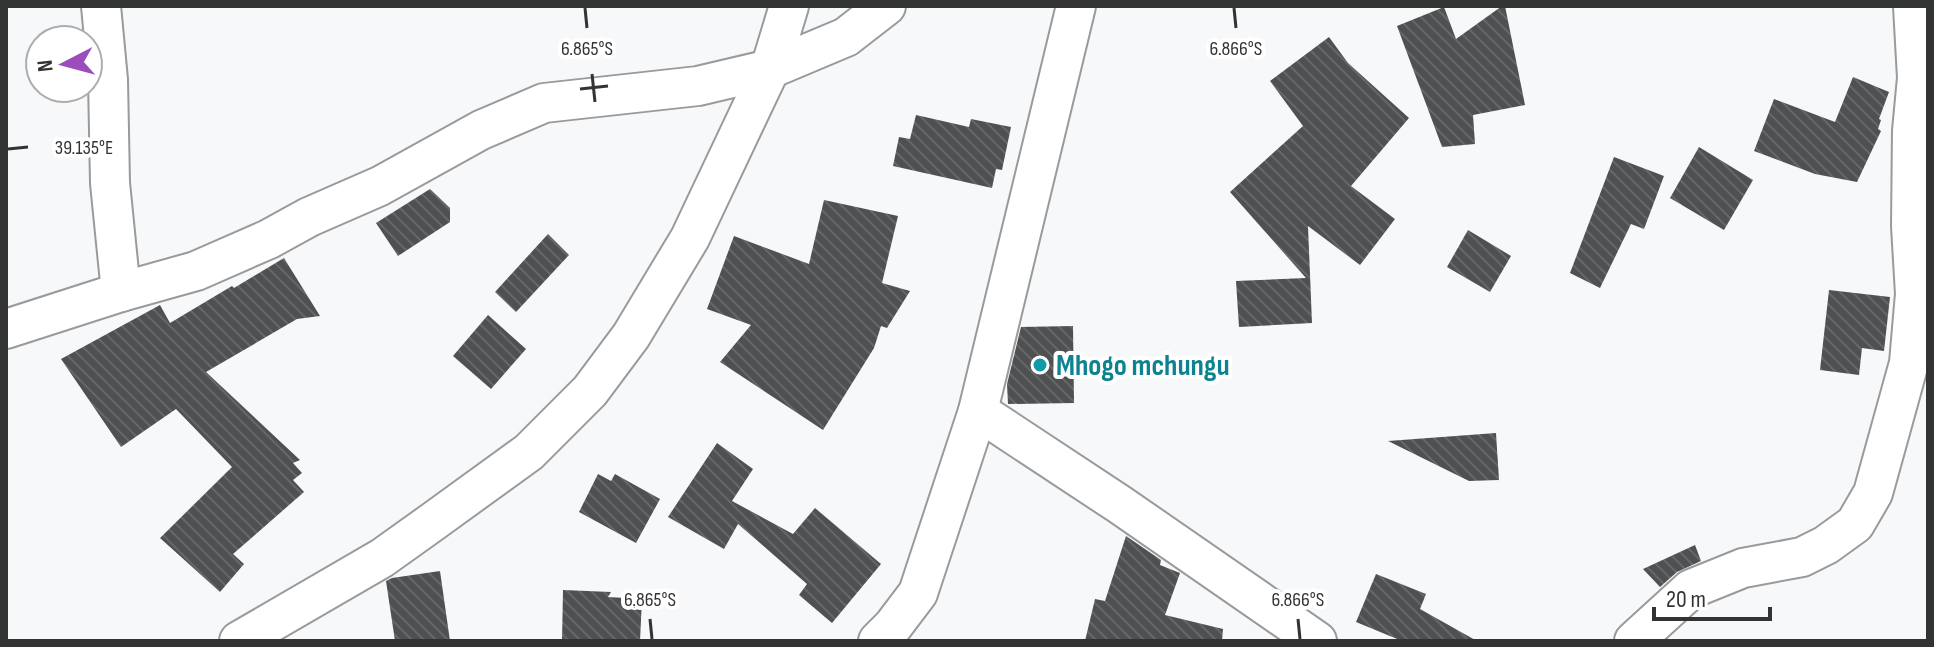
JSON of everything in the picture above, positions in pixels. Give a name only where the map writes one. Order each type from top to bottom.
[{"type":"street","points":[[101,6],[108,80],[110,183],[121,292]]},
{"type":"street","points":[[239,641],[382,558],[529,452],[590,391],[631,336],[690,238],[770,69],[789,6]]},
{"type":"street","points":[[6,329],[196,271],[225,259],[380,186],[481,130],[544,103],[698,86],[770,69],[846,37],[886,6]]},
{"type":"street","points":[[878,641],[918,593],[978,411],[1076,6]]},
{"type":"street","points":[[1634,641],[1691,589],[1743,568],[1802,557],[1826,545],[1855,524],[1873,493],[1918,369],[1911,226],[1912,131],[1917,78],[1913,6]]},
{"type":"street","points":[[978,411],[1317,641]]},
{"type":"building","points":[[1505,6],[1525,105],[1473,115],[1475,144],[1442,147],[1397,26],[1444,7],[1456,39]]},
{"type":"building","points":[[1329,37],[1348,63],[1409,118],[1351,186],[1395,219],[1360,265],[1308,226],[1312,323],[1239,327],[1236,281],[1306,278],[1230,192],[1303,126],[1270,81]]},
{"type":"building","points":[[1853,77],[1889,92],[1879,119],[1878,129],[1881,131],[1857,182],[1815,174],[1754,151],[1774,99],[1835,122]]},
{"type":"building","points":[[916,115],[969,127],[971,119],[1011,127],[1002,170],[996,169],[992,188],[893,166],[899,137],[910,139]]},
{"type":"building","points":[[1699,147],[1753,180],[1724,230],[1670,198]]},
{"type":"building","points":[[1614,157],[1664,176],[1644,229],[1631,224],[1600,288],[1570,273]]},
{"type":"building","points":[[430,189],[450,208],[450,222],[398,256],[376,223]]},
{"type":"building","points":[[824,200],[898,216],[882,283],[910,291],[887,328],[881,326],[874,348],[823,430],[720,362],[751,325],[707,309],[734,236],[809,264]]},
{"type":"building","points":[[1468,230],[1511,256],[1490,292],[1447,267]]},
{"type":"building","points":[[548,234],[569,255],[516,312],[495,292]]},
{"type":"building","points":[[284,258],[320,316],[297,319],[206,372],[300,460],[293,463],[302,473],[293,480],[304,492],[233,554],[244,564],[220,592],[160,538],[232,467],[176,409],[121,447],[61,359],[160,305],[170,323]]},
{"type":"building","points":[[1829,290],[1890,297],[1884,351],[1862,348],[1859,375],[1820,370]]},
{"type":"building","points":[[488,315],[526,349],[491,389],[453,356]]},
{"type":"building","name":"Mhogo mchungu","points":[[1073,326],[1074,403],[1008,404],[1007,384],[1021,327]]},
{"type":"building","points":[[1496,433],[1499,480],[1469,481],[1388,441]]},
{"type":"building","points":[[717,443],[753,469],[732,501],[793,534],[815,508],[881,564],[832,623],[799,595],[807,584],[738,524],[724,549],[668,517]]},
{"type":"building","points":[[598,474],[611,481],[615,474],[660,499],[636,543],[579,512]]},
{"type":"building","points":[[1126,536],[1161,560],[1160,565],[1180,573],[1165,615],[1223,629],[1222,641],[1085,641],[1095,599],[1105,601]]},
{"type":"building","points":[[1695,545],[1701,561],[1677,572],[1660,587],[1643,569]]},
{"type":"building","points":[[440,571],[450,641],[395,641],[386,581]]},
{"type":"building","points":[[1376,574],[1426,594],[1420,609],[1477,641],[1402,641],[1356,622]]},
{"type":"building","points":[[563,590],[611,592],[608,597],[642,599],[640,641],[562,641]]},
{"type":"place","name":"Mhogo mchungu","points":[[1040,365]]}]
